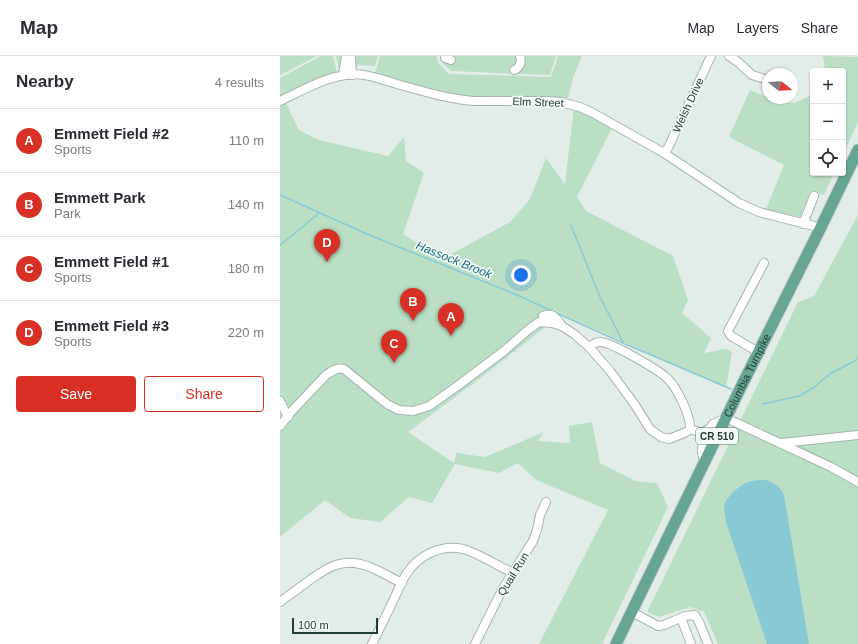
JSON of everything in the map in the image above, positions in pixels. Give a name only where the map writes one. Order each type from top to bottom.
[{"type":"main road","name":"Columbia Turnpike","points":[[616,644],[858,150]]},
{"type":"street","points":[[343,76],[346,56]]},
{"type":"street","points":[[351,56],[352,74]]},
{"type":"street","points":[[514,70],[519,66],[520,56]]},
{"type":"street","name":"Welsh Drive","points":[[664,153],[668,148],[711,56]]},
{"type":"street","points":[[729,56],[752,75],[762,78]]},
{"type":"street","name":"Elm Street","points":[[280,100],[326,80],[352,74],[370,76],[462,100],[547,101],[570,104],[593,113],[664,153],[739,203],[759,212],[820,229]]},
{"type":"street","points":[[803,224],[814,196]]},
{"type":"street","points":[[758,352],[731,336],[728,331],[764,263]]},
{"type":"street","points":[[280,426],[299,403],[326,375],[332,370],[341,368],[387,404],[398,410],[413,411],[429,406],[504,351],[541,319],[562,326],[589,347],[610,371],[635,405],[650,429],[661,437],[669,438],[684,433],[690,429]]},
{"type":"street","points":[[589,347],[593,344],[602,342],[660,372],[669,380],[678,395],[688,415],[690,429]]},
{"type":"street","points":[[280,401],[288,416]]},
{"type":"street","points":[[690,429],[698,432],[704,432],[713,424],[726,418],[831,467],[858,482]]},
{"type":"street","points":[[698,432],[702,436],[703,440],[702,450],[705,463]]},
{"type":"street","points":[[781,443],[858,435]]},
{"type":"street","name":"Quail Run","points":[[475,644],[497,599],[533,541],[540,515],[546,502]]},
{"type":"street","points":[[372,644],[410,569],[432,552],[447,548],[462,549],[513,573]]},
{"type":"street","points":[[280,602],[323,570],[343,563],[368,566],[402,583]]},
{"type":"street","points":[[632,612],[658,626],[685,616],[695,615],[708,644]]},
{"type":"street","points":[[681,618],[691,644]]},
{"type":"green space","points":[[280,56],[317,56],[280,75]]},
{"type":"green space","points":[[321,56],[333,56],[338,77],[284,99],[299,130],[319,140],[388,156],[404,137],[406,161],[424,173],[403,234],[442,259],[510,222],[530,199],[546,158],[565,184],[574,107],[613,126],[577,197],[586,211],[673,256],[688,300],[682,313],[711,338],[704,353],[726,349],[732,352],[726,388],[553,310],[544,328],[486,374],[408,432],[454,463],[456,453],[485,457],[544,432],[538,441],[570,443],[569,426],[592,422],[600,463],[635,481],[657,483],[668,507],[602,644],[539,644],[608,510],[536,480],[518,463],[499,473],[455,464],[432,503],[409,497],[380,522],[350,518],[325,500],[280,537],[280,78]]},
{"type":"green space","points":[[336,56],[378,56],[375,66],[359,65],[339,69]]},
{"type":"green space","points":[[380,56],[437,56],[438,63],[449,74],[551,77],[558,56],[582,56],[573,78],[568,98],[445,98],[374,77]]},
{"type":"green space","points":[[440,56],[556,56],[550,75],[451,71],[441,62]]},
{"type":"green space","points":[[823,56],[858,57],[858,122],[846,148],[846,68],[825,68]]},
{"type":"green space","points":[[750,90],[762,95],[762,104],[798,104],[798,102],[810,96],[810,176],[833,176],[824,195],[811,191],[801,217],[766,209],[784,165],[729,137]]},
{"type":"green space","points":[[858,215],[858,644],[718,644],[704,612],[690,607],[659,617],[647,612],[798,302],[814,296]]},
{"type":"water","points":[[755,480],[767,480],[779,487],[784,495],[809,644],[767,644],[726,522],[724,506],[727,499],[741,486],[748,482]]},
{"type":"waterway","name":"Hassock Brook","points":[[280,195],[367,234],[517,295],[623,343],[731,389]]},
{"type":"waterway","points":[[280,245],[319,213]]},
{"type":"waterway","points":[[571,225],[600,297],[623,342]]},
{"type":"waterway","name":"Hassock Brook","points":[[763,404],[799,396],[813,388],[831,373],[858,358]]},
{"type":"place","name":"Emmett Field #3","points":[[327,262]]},
{"type":"place","name":"Emmett Park","points":[[413,321]]},
{"type":"place","name":"Emmett Field #2","points":[[451,336]]},
{"type":"place","name":"Emmett Field #1","points":[[394,363]]}]
